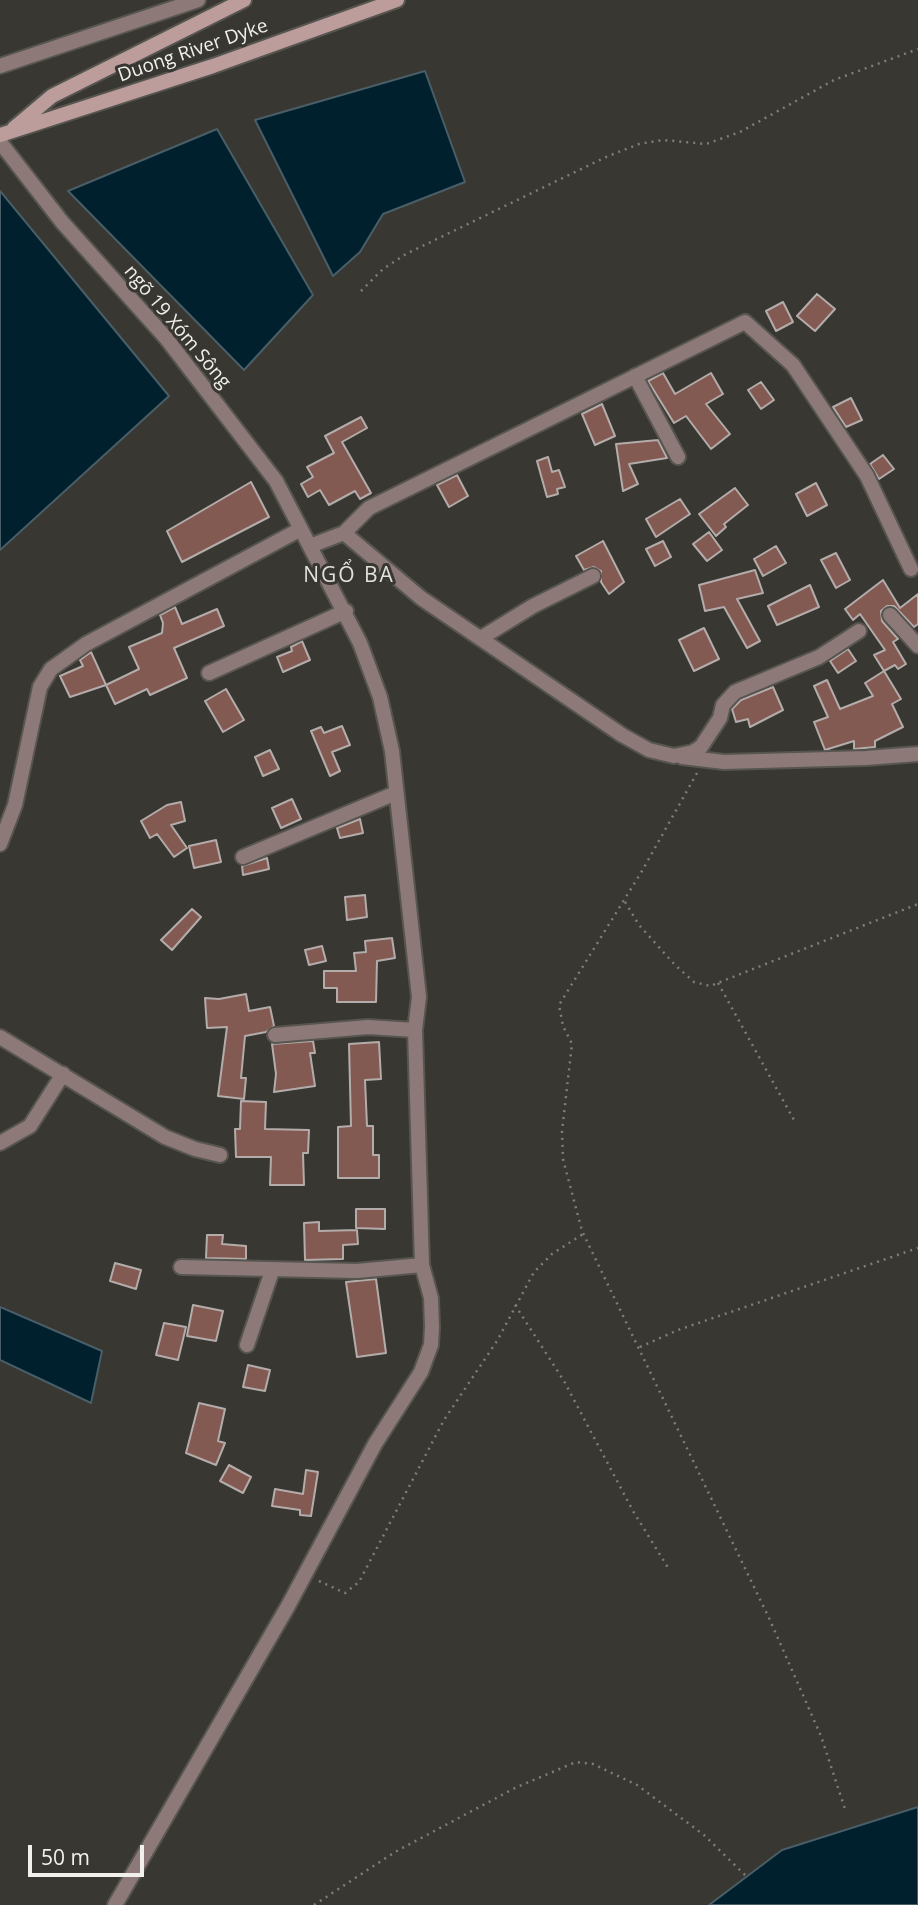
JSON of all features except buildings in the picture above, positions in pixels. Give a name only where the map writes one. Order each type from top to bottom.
[{"type":"main road","points":[[3,136],[52,96],[244,0]]},
{"type":"main road","name":"Duong River Dyke","points":[[3,136],[213,66],[397,0]]},
{"type":"street","points":[[0,66],[198,0]]},
{"type":"street","name":"ngõ 19 Xóm Sông","points":[[3,136],[62,222],[166,338],[259,457],[276,481],[299,530],[346,611],[380,697],[392,751],[419,997],[415,1030],[422,1265],[431,1298],[431,1345],[421,1372],[375,1444],[288,1606],[116,1905]]},
{"type":"street","points":[[310,546],[344,533],[369,508],[745,322],[793,365],[867,476],[911,569]]},
{"type":"street","points":[[635,376],[678,457]]},
{"type":"street","points":[[0,844],[15,805],[40,687],[51,669],[86,644],[299,530]]},
{"type":"street","points":[[344,533],[421,598],[622,735],[649,750],[702,760],[866,758],[918,754]]},
{"type":"street","points":[[481,638],[533,606],[593,576]]},
{"type":"street","points":[[209,673],[346,611]]},
{"type":"street","points":[[890,615],[918,646]]},
{"type":"street","points":[[674,756],[693,752],[701,747],[720,718],[723,705],[735,692],[819,657],[859,631]]},
{"type":"street","points":[[243,857],[396,793]]},
{"type":"street","points":[[275,1035],[368,1027],[415,1030]]},
{"type":"street","points":[[0,1037],[165,1137],[220,1155]]},
{"type":"street","points":[[0,1143],[30,1126],[62,1074]]},
{"type":"street","points":[[181,1267],[357,1271],[422,1265]]},
{"type":"street","points":[[247,1345],[272,1271]]},
{"type":"path","points":[[361,291],[383,269],[406,254],[540,192],[606,157],[639,144],[663,139],[706,144],[740,132],[834,80],[918,49]]},
{"type":"path","points":[[702,760],[693,782],[624,901],[559,1004],[563,1026],[572,1044],[562,1131],[563,1159],[568,1188],[583,1234],[612,1298],[640,1347],[798,1682],[821,1735],[845,1809]]},
{"type":"path","points":[[624,901],[654,944],[694,982],[710,986],[918,904]]},
{"type":"path","points":[[718,983],[794,1120]]},
{"type":"path","points":[[314,1577],[334,1591],[345,1593],[359,1582],[379,1550],[444,1420],[497,1341],[534,1272],[552,1254],[583,1234]]},
{"type":"path","points":[[640,1347],[678,1329],[918,1248]]},
{"type":"path","points":[[516,1305],[564,1381],[633,1511],[670,1572]]},
{"type":"path","points":[[314,1905],[396,1852],[515,1788],[576,1762],[593,1764],[637,1785],[704,1835],[746,1875]]},
{"type":"water","points":[[425,71],[465,182],[383,214],[360,252],[333,276],[255,120]]},
{"type":"water","points":[[217,129],[313,295],[244,370],[68,191]]},
{"type":"water","points":[[0,191],[169,396],[0,550]]},
{"type":"water","points":[[0,1307],[102,1351],[91,1403],[0,1360]]},
{"type":"water","points":[[918,1807],[918,1905],[709,1905],[782,1850]]},
{"type":"district","name":"NGỔ BA","points":[[349,576]]}]
